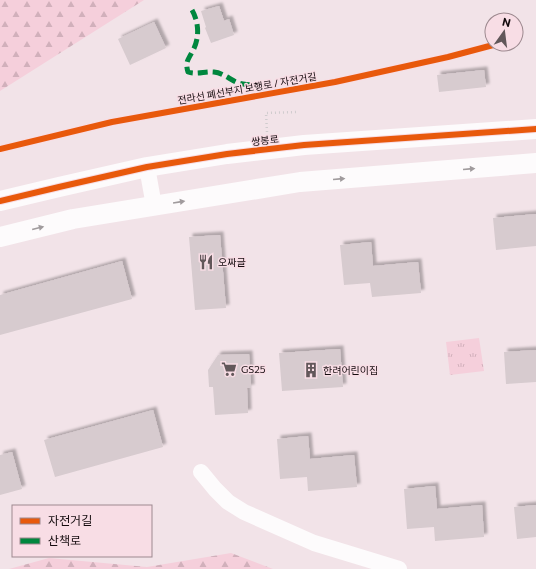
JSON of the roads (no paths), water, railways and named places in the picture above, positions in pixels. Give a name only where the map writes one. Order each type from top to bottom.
[{"type":"street","name":"쌍봉로","points":[[0,201],[147,167],[227,154],[304,145],[536,129]]},
{"type":"street","points":[[0,237],[73,219],[300,182],[536,163]]},
{"type":"street","points":[[147,167],[154,206]]},
{"type":"street","points":[[201,472],[228,502],[244,512],[314,543],[398,569]]},
{"type":"place","name":"오짜글","points":[[206,262]]},
{"type":"place","name":"GS25","points":[[229,369]]},
{"type":"place","name":"한려어린이집","points":[[311,370]]}]
